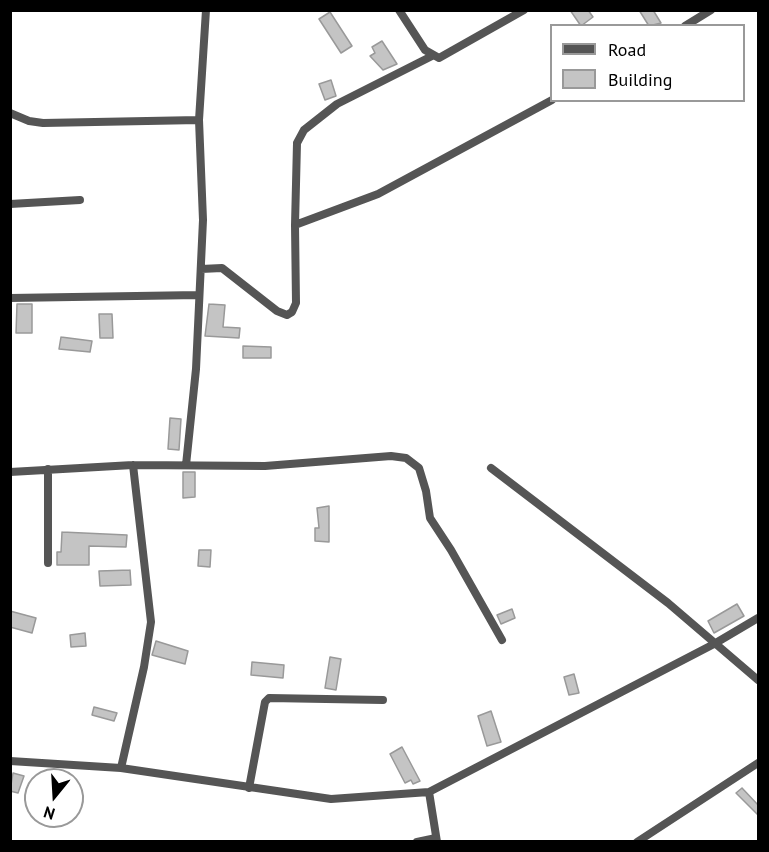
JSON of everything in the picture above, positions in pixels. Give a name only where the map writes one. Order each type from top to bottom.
[{"type":"street","points":[[186,465],[201,269],[203,220],[199,120],[207,10]]},
{"type":"street","points":[[399,10],[432,56]]},
{"type":"street","points":[[201,269],[222,268],[277,311],[287,315],[292,312],[296,303],[294,225],[297,143],[303,130],[337,104],[432,56],[447,56],[524,10]]},
{"type":"street","points":[[688,24],[711,10]]},
{"type":"street","points":[[294,225],[378,194],[550,101]]},
{"type":"street","points":[[10,113],[29,121],[43,123],[199,120]]},
{"type":"street","points":[[10,204],[80,200]]},
{"type":"street","points":[[10,298],[199,295]]},
{"type":"street","points":[[10,472],[133,465],[265,466],[392,456],[406,458],[419,468],[426,491],[429,518],[451,550],[502,640]]},
{"type":"street","points":[[122,768],[144,667],[151,622],[147,571],[133,465]]},
{"type":"street","points":[[491,468],[668,603],[759,680]]},
{"type":"street","points":[[48,469],[48,563]]},
{"type":"street","points":[[10,761],[122,768],[331,799],[429,792],[714,644],[759,618]]},
{"type":"street","points":[[249,788],[265,702],[269,698],[383,700]]},
{"type":"street","points":[[637,842],[759,763]]},
{"type":"street","points":[[417,842],[436,840],[429,792]]},
{"type":"building","points":[[570,10],[588,10],[593,17],[584,24],[580,24]]},
{"type":"building","points":[[639,10],[653,10],[661,23],[648,24]]},
{"type":"building","points":[[330,12],[352,46],[341,53],[319,19]]},
{"type":"building","points":[[382,41],[397,64],[383,70],[370,56],[375,53],[372,47]]},
{"type":"building","points":[[331,80],[336,96],[325,100],[319,84]]},
{"type":"building","points":[[17,304],[32,304],[32,333],[16,333]]},
{"type":"building","points":[[209,304],[225,305],[223,327],[240,328],[239,338],[205,336]]},
{"type":"building","points":[[99,314],[112,314],[113,338],[100,338]]},
{"type":"building","points":[[61,337],[92,341],[90,352],[59,349]]},
{"type":"building","points":[[243,346],[271,347],[271,358],[243,358]]},
{"type":"building","points":[[170,418],[181,419],[179,450],[168,449]]},
{"type":"building","points":[[183,472],[195,472],[195,497],[183,498]]},
{"type":"building","points":[[329,506],[329,542],[315,541],[315,528],[319,528],[317,508]]},
{"type":"building","points":[[62,532],[127,535],[126,547],[89,546],[89,565],[57,565],[57,552],[61,552]]},
{"type":"building","points":[[199,550],[211,550],[210,567],[198,566]]},
{"type":"building","points":[[130,570],[131,585],[100,586],[99,571]]},
{"type":"building","points":[[737,604],[744,616],[714,633],[708,621]]},
{"type":"building","points":[[512,609],[515,618],[501,624],[497,615]]},
{"type":"building","points":[[10,611],[36,618],[32,633],[10,627]]},
{"type":"building","points":[[85,633],[86,646],[71,647],[70,635]]},
{"type":"building","points":[[156,641],[188,651],[185,664],[152,655]]},
{"type":"building","points":[[330,657],[341,659],[336,690],[325,688]]},
{"type":"building","points":[[252,662],[284,665],[283,678],[251,675]]},
{"type":"building","points":[[574,674],[579,693],[569,695],[564,677]]},
{"type":"building","points":[[94,707],[117,713],[114,721],[92,715]]},
{"type":"building","points":[[491,711],[501,742],[487,746],[478,716]]},
{"type":"building","points":[[402,747],[420,781],[413,784],[411,780],[405,783],[390,754]]},
{"type":"building","points":[[13,773],[24,776],[18,793],[10,791]]},
{"type":"building","points":[[742,788],[759,806],[759,816],[736,793]]}]
